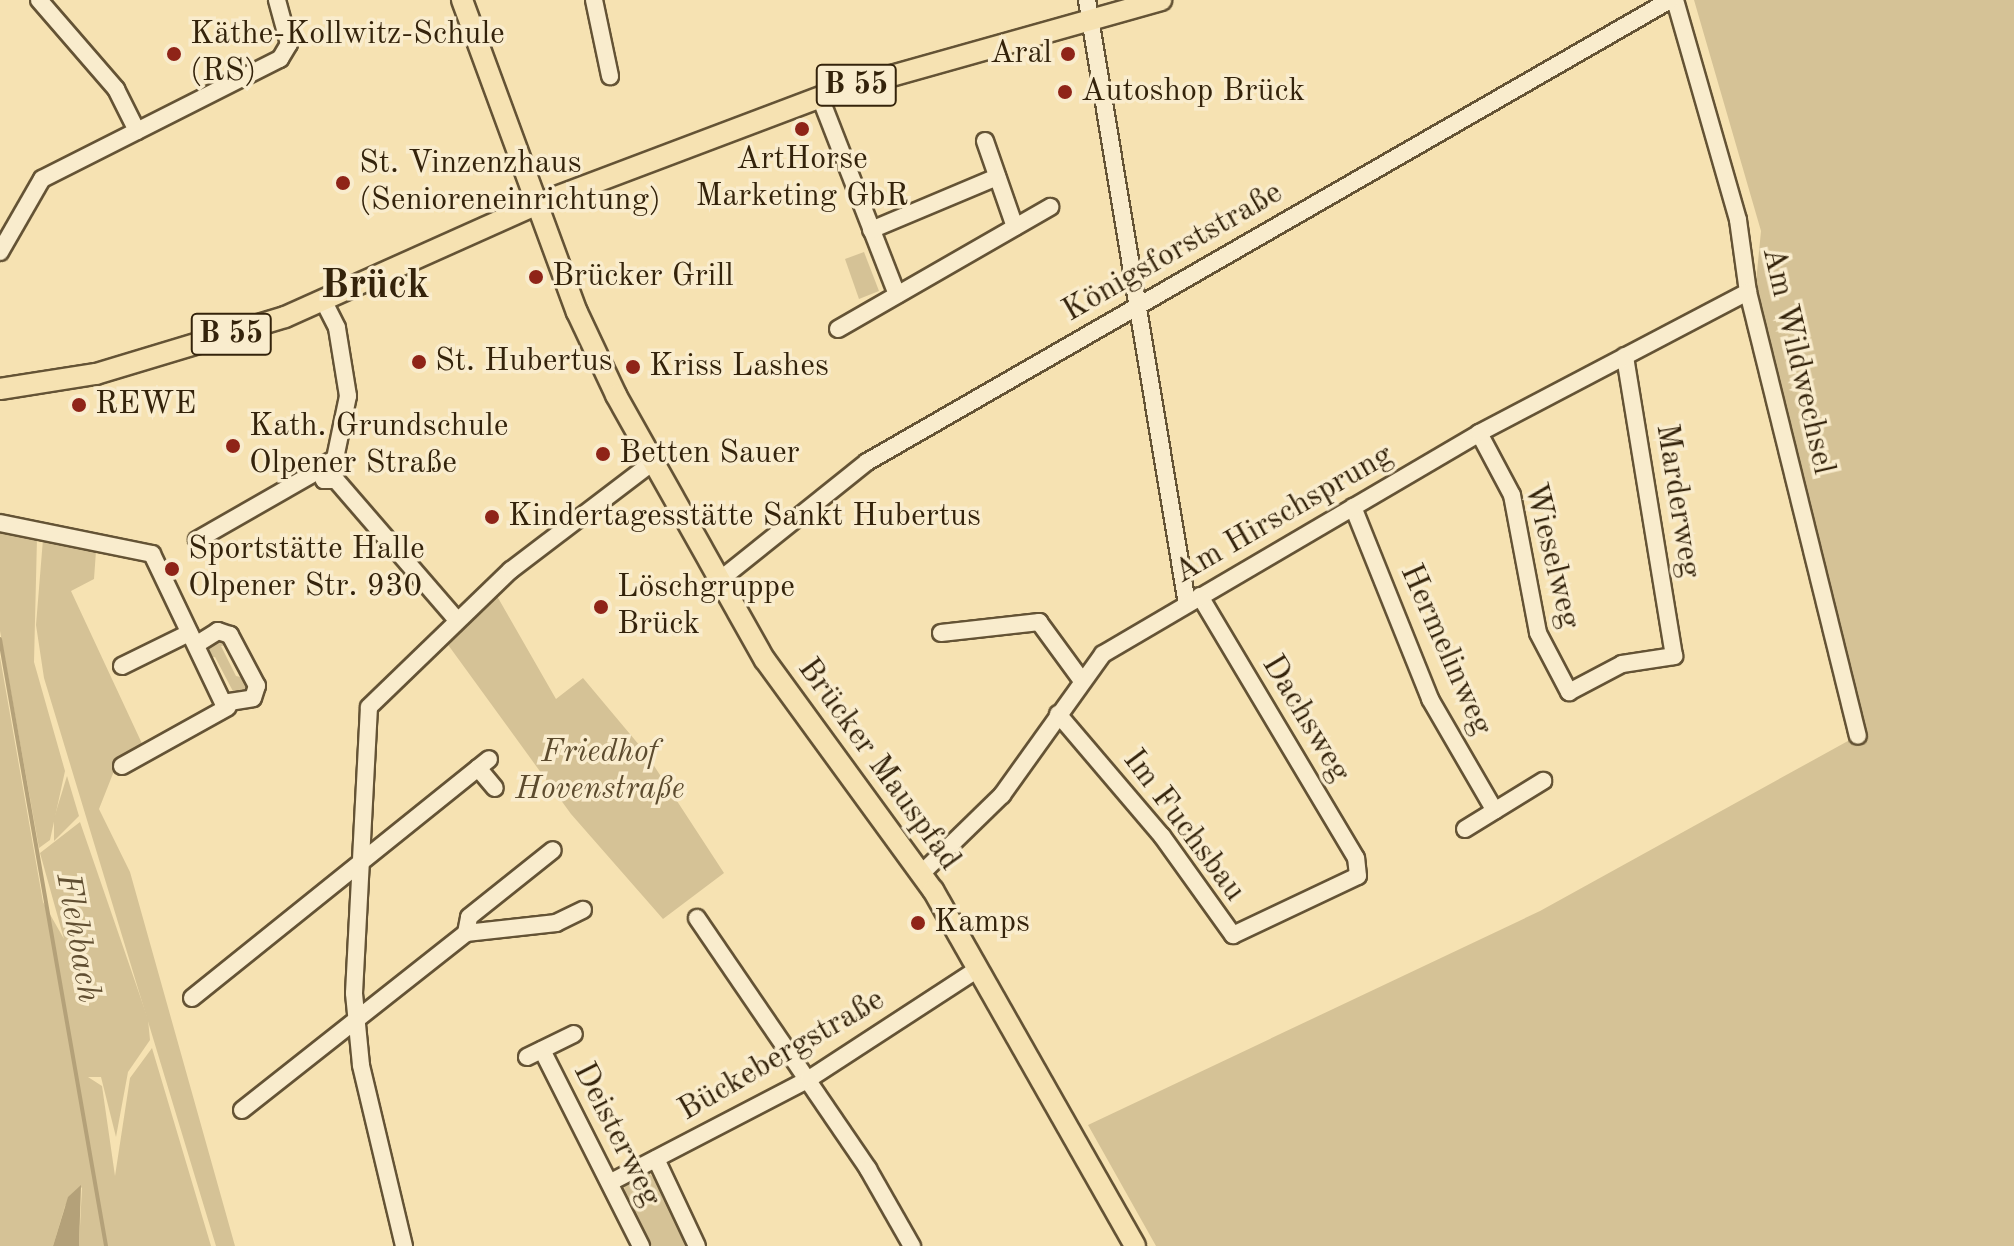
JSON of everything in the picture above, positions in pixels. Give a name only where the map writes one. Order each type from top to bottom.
[{"type":"main road","name":"Brücker Mauspfad","points":[[462,0],[540,203],[577,312],[653,462],[770,667],[922,873],[1135,1246]]},
{"type":"main road","name":"B 55","points":[[0,389],[96,374],[323,300],[540,203],[820,97],[1088,9],[1161,0]]},
{"type":"street","points":[[39,0],[116,89],[137,131]]},
{"type":"street","points":[[0,252],[42,179],[280,59],[289,44],[277,0]]},
{"type":"street","points":[[594,0],[610,76]]},
{"type":"street","name":"Am Wildwechsel","points":[[1673,0],[1738,220],[1748,292],[1858,736]]},
{"type":"street","name":"Königsforststraße","points":[[721,579],[861,466],[1673,0]]},
{"type":"street","points":[[1088,9],[1137,306],[1193,600]]},
{"type":"street","points":[[820,97],[897,295]]},
{"type":"street","points":[[985,141],[1015,227]]},
{"type":"street","points":[[871,230],[997,177]]},
{"type":"street","points":[[838,329],[1050,207]]},
{"type":"street","name":"Am Hirschsprung","points":[[922,873],[1002,795],[1080,678],[1109,650],[1479,433],[1748,292]]},
{"type":"street","points":[[197,540],[335,459],[348,396],[337,328],[323,300]]},
{"type":"street","name":"Marderweg","points":[[1569,692],[1622,664],[1674,656],[1625,356]]},
{"type":"street","name":"Wieselweg","points":[[1479,433],[1512,495],[1538,633],[1569,692]]},
{"type":"street","points":[[335,459],[342,470],[336,480]]},
{"type":"street","points":[[404,1246],[356,1020],[356,869],[369,707],[457,620],[653,462]]},
{"type":"street","points":[[319,470],[336,480],[457,620]]},
{"type":"street","name":"Hermelinweg","points":[[1353,507],[1430,699],[1495,811]]},
{"type":"street","points":[[0,523],[152,554],[228,707]]},
{"type":"street","name":"Dachsweg","points":[[1193,600],[1360,871]]},
{"type":"street","points":[[941,633],[1039,622],[1080,678]]},
{"type":"street","points":[[122,666],[193,638],[225,631],[257,686],[253,698],[228,707],[122,766]]},
{"type":"street","name":"Im Fuchsbau","points":[[1058,714],[1162,836],[1233,935],[1360,871]]},
{"type":"street","points":[[192,998],[356,869],[483,763],[495,788]]},
{"type":"street","points":[[1465,829],[1543,781]]},
{"type":"street","points":[[466,933],[469,917],[553,850]]},
{"type":"street","points":[[242,1110],[466,933],[556,923],[583,910]]},
{"type":"street","points":[[697,918],[809,1079],[912,1246]]},
{"type":"street","name":"Bückebergstraße","points":[[611,1182],[809,1079],[976,970]]},
{"type":"street","name":"Deisterweg","points":[[574,1034],[534,1053],[611,1182],[641,1246]]},
{"type":"street","points":[[656,1159],[697,1246]]},
{"type":"green space","points":[[1694,0],[2014,0],[2014,1246],[1156,1246],[1088,1125],[1540,911],[1857,736],[1754,303],[1761,231]]},
{"type":"green space","points":[[864,252],[879,291],[859,299],[845,259]]},
{"type":"green space","points":[[0,533],[37,538],[34,662],[65,771],[50,840],[39,848],[0,631]]},
{"type":"green space","points":[[43,539],[96,551],[94,579],[71,591],[145,750],[116,766],[99,809],[130,872],[235,1246],[216,1246],[44,678],[36,625]]},
{"type":"green space","name":"Friedhof Hovenstraße","points":[[497,596],[556,699],[583,678],[645,752],[724,873],[663,919],[571,814],[446,642]]},
{"type":"green space","points":[[217,637],[231,644],[221,646],[236,676],[250,679],[252,688],[236,697],[215,657],[205,658],[204,644]]},
{"type":"green space","points":[[0,657],[43,902],[64,939],[40,853],[80,822],[148,1019],[150,1040],[128,1072],[116,1137],[101,1077],[88,1077],[102,1086],[115,1176],[130,1078],[152,1048],[211,1246],[79,1246],[82,1187],[65,1206],[53,1246],[0,1246]]},
{"type":"green space","points":[[67,776],[79,816],[54,841],[54,818]]},
{"type":"green space","points":[[648,1172],[662,1187],[689,1246],[652,1246],[625,1203],[624,1182]]},
{"type":"shaded area","points":[[81,1185],[79,1246],[53,1246],[68,1197]]},
{"type":"waterway","name":"Flehbach","points":[[0,639],[106,1246]]},
{"type":"place","name":"Käthe-Kollwitz-Schule (RS)","points":[[174,54]]},
{"type":"place","name":"Aral","points":[[1068,54]]},
{"type":"place","name":"Autoshop Brück","points":[[1065,92]]},
{"type":"place","name":"ArtHorse Marketing GbR","points":[[802,129]]},
{"type":"place","name":"St. Vinzenzhaus (Senioreneinrichtung)","points":[[343,183]]},
{"type":"place","name":"Brücker Grill","points":[[536,277]]},
{"type":"place","name":"St. Hubertus","points":[[419,362]]},
{"type":"place","name":"Kriss Lashes","points":[[633,367]]},
{"type":"place","name":"REWE","points":[[79,405]]},
{"type":"place","name":"Kath. Grundschule Olpener Straße","points":[[233,446]]},
{"type":"place","name":"Betten Sauer","points":[[603,454]]},
{"type":"place","name":"Kindertagesstätte Sankt Hubertus","points":[[492,517]]},
{"type":"place","name":"Sportstätte Halle Olpener Str. 930","points":[[172,569]]},
{"type":"place","name":"Löschgruppe Brück","points":[[601,607]]},
{"type":"place","name":"Kamps","points":[[918,923]]},
{"type":"district","name":"Brück","points":[[375,287]]}]
